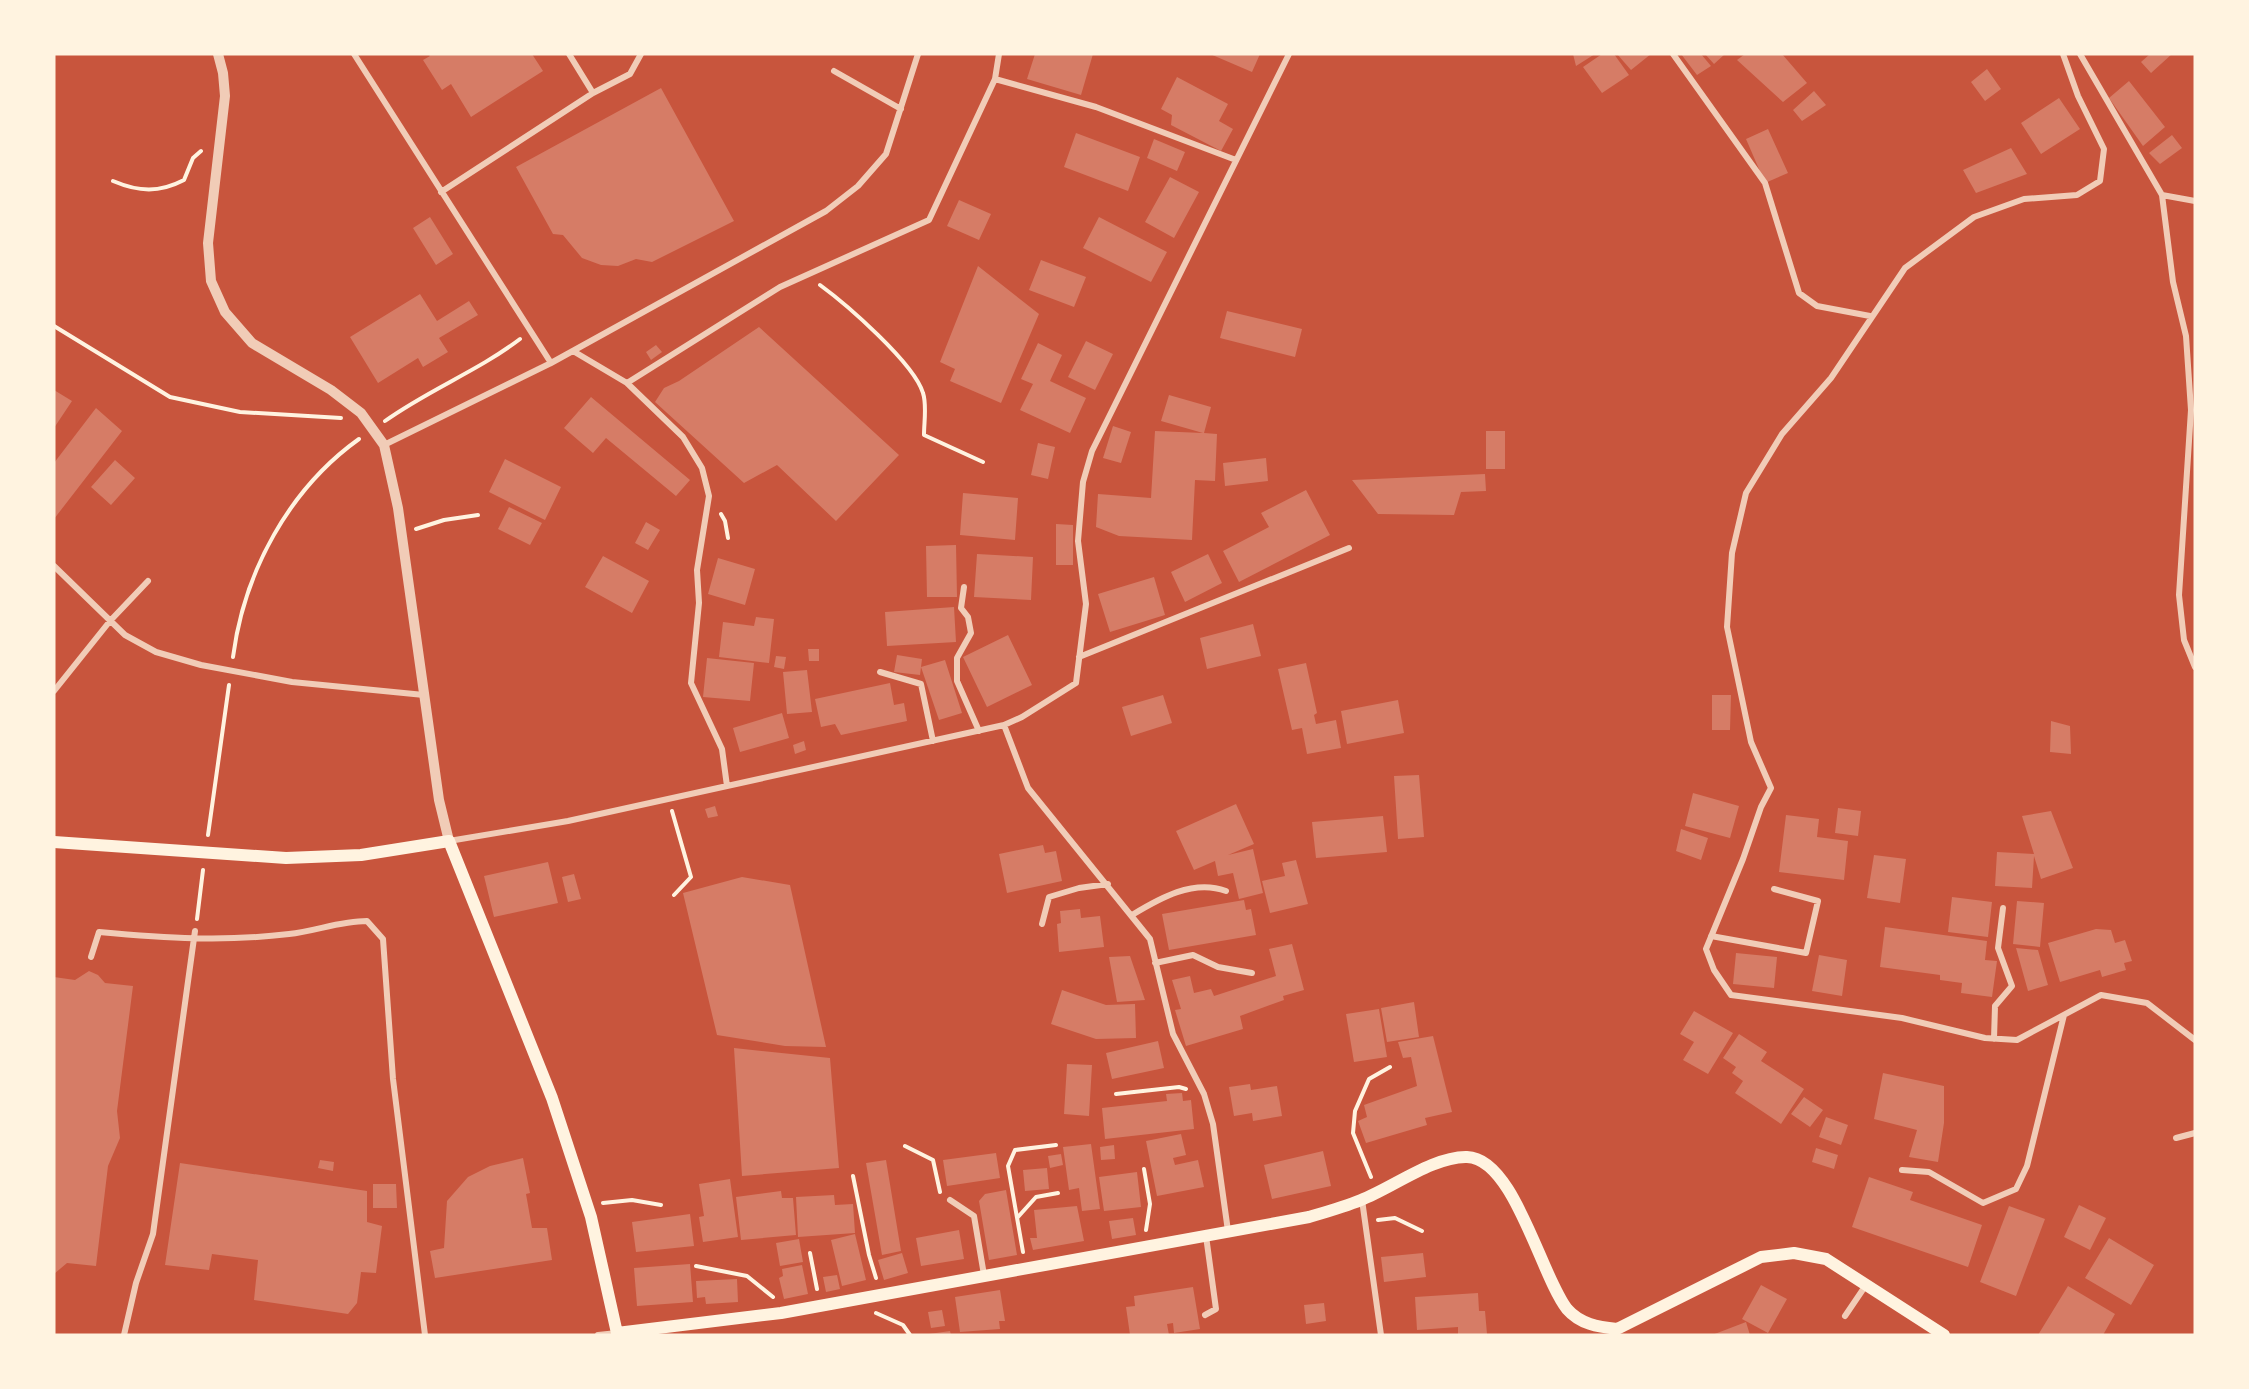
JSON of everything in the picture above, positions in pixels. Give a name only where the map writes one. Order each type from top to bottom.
[{"type":"main road","points":[[54,842],[286,858],[361,855],[449,841],[552,1098],[587,1204],[617,1334],[783,1312],[1309,1217],[1362,1200],[1450,1158],[1469,1156],[1496,1170],[1515,1201],[1568,1309],[1590,1326],[1617,1329],[1761,1257],[1794,1252],[1826,1259],[1940,1334]]},
{"type":"street","points":[[218,54],[223,73],[225,96],[208,243],[211,281],[225,312],[252,343],[331,390],[366,419],[384,445],[401,534],[439,800],[449,841],[568,821],[1004,725],[1022,717],[1076,683],[1086,604],[1078,541],[1083,482],[1092,451],[1289,54]]},
{"type":"street","points":[[354,54],[551,363]]},
{"type":"street","points":[[569,54],[593,93]]},
{"type":"street","points":[[441,192],[593,93],[630,74],[641,54]]},
{"type":"street","points":[[384,445],[551,363],[826,212],[858,186],[886,154],[918,54]]},
{"type":"street","points":[[627,383],[780,287],[929,220],[995,79],[999,54]]},
{"type":"street","points":[[1673,54],[1765,183],[1799,293],[1817,306],[1870,316]]},
{"type":"street","points":[[2063,54],[2078,96],[2103,149],[2100,182],[2077,195],[2024,198],[1974,217],[1905,268],[1870,316],[1831,378],[1782,434],[1746,493],[1732,553],[1727,627],[1751,742],[1771,788],[1761,807],[1743,859],[1706,949],[1714,970],[1731,995],[1902,1018],[1994,1039],[2017,1040],[2101,995],[2147,1003],[2195,1040]]},
{"type":"street","points":[[2080,54],[2162,195],[2173,282],[2186,336],[2191,410],[2179,595],[2184,640],[2195,667]]},
{"type":"street","points":[[834,71],[901,109]]},
{"type":"street","points":[[995,79],[1096,108],[1236,160]]},
{"type":"street","points":[[2162,195],[2195,201]]},
{"type":"street","points":[[573,351],[627,383],[683,437],[702,468],[709,496],[698,570],[699,603],[691,683],[722,749],[728,786]]},
{"type":"street","points":[[1079,657],[1349,548]]},
{"type":"street","points":[[54,566],[125,635],[156,652],[201,665],[292,682],[424,695]]},
{"type":"street","points":[[54,691],[110,621],[148,581]]},
{"type":"street","points":[[964,587],[960,608],[968,617],[971,633],[957,658],[957,681],[979,731]]},
{"type":"street","points":[[880,672],[921,684],[933,741]]},
{"type":"street","points":[[1004,725],[1028,788],[1108,884],[1150,939],[1173,1034],[1204,1094],[1213,1124],[1228,1230]]},
{"type":"street","points":[[1042,924],[1049,897],[1079,888],[1108,884]]},
{"type":"street","points":[[1132,915],[1156,900],[1181,891],[1212,886],[1226,891]]},
{"type":"street","points":[[1711,936],[1806,953],[1818,901],[1774,889]]},
{"type":"street","points":[[1994,1039],[1995,1006],[2012,986],[1998,948],[2003,908]]},
{"type":"street","points":[[91,957],[99,932],[194,940],[290,934],[348,921],[367,921],[383,939],[393,1080],[424,1335]]},
{"type":"street","points":[[124,1335],[136,1283],[153,1234],[195,931]]},
{"type":"street","points":[[1155,963],[1193,955],[1218,967],[1252,973]]},
{"type":"street","points":[[1902,1170],[1929,1172],[1983,1203],[2016,1189],[2027,1166],[2064,1015]]},
{"type":"street","points":[[2176,1138],[2195,1133]]},
{"type":"street","points":[[950,1200],[974,1216],[984,1275]]},
{"type":"street","points":[[1362,1200],[1381,1335]]},
{"type":"street","points":[[1205,1315],[1216,1309],[1206,1236]]},
{"type":"street","points":[[1845,1316],[1866,1285]]},
{"type":"street","points":[[598,1335],[617,1334]]},
{"type":"path","points":[[113,181],[128,187],[164,190],[184,180],[193,158],[220,136]]},
{"type":"path","points":[[807,275],[852,309],[917,378],[924,394],[924,435],[983,462]]},
{"type":"path","points":[[54,326],[170,397],[240,412],[366,419]]},
{"type":"path","points":[[377,426],[404,407],[499,355],[530,332]]},
{"type":"path","points":[[232,663],[235,642],[252,577],[275,531],[313,480],[368,433]]},
{"type":"path","points":[[401,534],[444,519],[478,515]]},
{"type":"path","points":[[208,840],[230,683]]},
{"type":"path","points":[[669,799],[691,877],[674,895]]},
{"type":"path","points":[[195,931],[204,862]]},
{"type":"path","points":[[1376,1193],[1353,1133],[1355,1111],[1370,1079],[1390,1067]]},
{"type":"path","points":[[1116,1094],[1179,1087],[1204,1094]]},
{"type":"path","points":[[1024,1268],[1008,1166],[1016,1150],[1056,1144]]},
{"type":"path","points":[[905,1146],[933,1160],[939,1191],[950,1200]]},
{"type":"path","points":[[1144,1169],[1150,1204],[1146,1218],[1146,1246]]},
{"type":"path","points":[[853,1176],[869,1256],[881,1293]]},
{"type":"path","points":[[1017,1218],[1036,1197],[1058,1193]]},
{"type":"path","points":[[587,1204],[632,1200],[661,1205]]},
{"type":"path","points":[[1365,1221],[1395,1218],[1422,1231]]},
{"type":"path","points":[[810,1253],[820,1305]]},
{"type":"path","points":[[696,1266],[747,1276],[772,1296],[783,1312]]},
{"type":"path","points":[[861,1297],[877,1314],[903,1325],[910,1335]]},
{"type":"building","points":[[428,54],[532,54],[543,71],[471,117],[451,84],[442,90],[423,60],[430,56]]},
{"type":"building","points":[[1035,54],[1093,54],[1081,95],[1027,79]]},
{"type":"building","points":[[1210,54],[1260,54],[1252,72]]},
{"type":"building","points":[[1573,54],[1595,54],[1576,66]]},
{"type":"building","points":[[1602,54],[1614,54],[1629,75],[1602,93],[1583,67]]},
{"type":"building","points":[[1617,54],[1651,54],[1631,70]]},
{"type":"building","points":[[1681,54],[1701,54],[1711,66],[1697,75]]},
{"type":"building","points":[[1705,54],[1725,54],[1714,64]]},
{"type":"building","points":[[1745,54],[1782,54],[1807,83],[1783,102],[1737,60]]},
{"type":"building","points":[[2150,54],[2172,54],[2151,73],[2141,62]]},
{"type":"building","points":[[1987,69],[2001,89],[1985,101],[1971,82]]},
{"type":"building","points":[[1177,77],[1228,104],[1219,121],[1233,129],[1221,151],[1171,125],[1172,115],[1161,109]]},
{"type":"building","points":[[2129,81],[2165,127],[2143,146],[2109,98]]},
{"type":"building","points":[[661,88],[734,221],[652,262],[636,259],[618,266],[601,265],[582,258],[563,235],[553,234],[516,167]]},
{"type":"building","points":[[1814,91],[1826,105],[1802,121],[1793,110]]},
{"type":"building","points":[[2059,98],[2080,129],[2041,154],[2021,123]]},
{"type":"building","points":[[1768,129],[1788,173],[1765,183],[1746,139]]},
{"type":"building","points":[[1076,133],[1140,157],[1128,191],[1064,167]]},
{"type":"building","points":[[2172,135],[2182,148],[2160,164],[2149,153]]},
{"type":"building","points":[[1154,139],[1185,152],[1177,171],[1147,158]]},
{"type":"building","points":[[2011,148],[2027,174],[1976,193],[1963,170]]},
{"type":"building","points":[[1170,177],[1199,192],[1174,238],[1145,222]]},
{"type":"building","points":[[959,200],[991,214],[979,240],[947,226]]},
{"type":"building","points":[[430,217],[453,254],[436,265],[413,228]]},
{"type":"building","points":[[1099,217],[1167,252],[1151,282],[1083,248]]},
{"type":"building","points":[[1041,260],[1086,277],[1074,307],[1029,290]]},
{"type":"building","points":[[978,266],[1039,314],[1001,403],[950,381],[955,369],[940,362]]},
{"type":"building","points":[[420,294],[437,321],[469,301],[478,315],[439,338],[448,352],[423,367],[418,358],[378,383],[350,337]]},
{"type":"building","points":[[1227,311],[1302,329],[1295,357],[1220,338]]},
{"type":"building","points":[[759,327],[899,455],[836,521],[777,465],[744,483],[655,402],[664,388],[679,381]]},
{"type":"building","points":[[1086,341],[1113,354],[1095,390],[1068,377]]},
{"type":"building","points":[[1038,343],[1062,355],[1050,381],[1086,398],[1070,433],[1020,410],[1033,384],[1021,379]]},
{"type":"building","points":[[656,345],[662,352],[651,360],[646,352]]},
{"type":"building","points":[[54,390],[72,401],[54,428]]},
{"type":"building","points":[[1169,395],[1211,407],[1204,433],[1217,434],[1215,481],[1195,480],[1192,540],[1119,536],[1096,527],[1098,494],[1151,498],[1155,431],[1203,433],[1161,421]]},
{"type":"building","points":[[591,397],[690,480],[676,496],[606,438],[593,453],[564,428]]},
{"type":"building","points":[[96,408],[122,431],[54,519],[54,463]]},
{"type":"building","points":[[1113,426],[1131,432],[1121,463],[1103,458]]},
{"type":"building","points":[[1486,431],[1505,431],[1505,469],[1486,469]]},
{"type":"building","points":[[1038,443],[1055,447],[1048,479],[1031,475]]},
{"type":"building","points":[[1266,458],[1268,481],[1225,486],[1223,463]]},
{"type":"building","points":[[505,459],[561,487],[545,520],[489,492]]},
{"type":"building","points":[[115,460],[135,478],[111,505],[91,487]]},
{"type":"building","points":[[1485,474],[1486,491],[1461,492],[1454,515],[1378,514],[1352,480]]},
{"type":"building","points":[[1306,490],[1330,535],[1239,582],[1223,551],[1269,527],[1261,513]]},
{"type":"building","points":[[963,493],[1018,498],[1015,540],[960,535]]},
{"type":"building","points":[[509,507],[542,523],[530,545],[498,529]]},
{"type":"building","points":[[646,522],[660,530],[648,550],[635,543]]},
{"type":"building","points":[[1056,524],[1073,525],[1073,565],[1056,565]]},
{"type":"building","points":[[956,545],[957,597],[927,597],[926,546]]},
{"type":"building","points":[[977,554],[1033,557],[1031,600],[974,597]]},
{"type":"building","points":[[1208,554],[1222,583],[1185,602],[1171,572]]},
{"type":"building","points":[[603,556],[649,581],[632,613],[585,587]]},
{"type":"building","points":[[718,558],[755,569],[745,605],[708,594]]},
{"type":"building","points":[[1154,577],[1165,615],[1110,632],[1098,594]]},
{"type":"building","points":[[954,607],[956,642],[887,646],[885,612]]},
{"type":"building","points":[[756,617],[774,619],[769,663],[719,657],[723,622],[754,626]]},
{"type":"building","points":[[1253,624],[1261,656],[1207,669],[1200,638]]},
{"type":"building","points":[[1008,635],[1032,685],[987,707],[963,657]]},
{"type":"building","points":[[808,649],[819,649],[819,661],[809,661]]},
{"type":"building","points":[[897,655],[922,659],[920,675],[894,672]]},
{"type":"building","points":[[776,656],[786,657],[784,669],[774,667]]},
{"type":"building","points":[[707,658],[754,663],[750,701],[703,697]]},
{"type":"building","points":[[945,660],[962,713],[939,720],[921,667]]},
{"type":"building","points":[[1306,663],[1317,713],[1314,715],[1316,724],[1336,720],[1341,748],[1307,754],[1302,728],[1292,730],[1278,669]]},
{"type":"building","points":[[807,670],[812,712],[787,714],[783,672]]},
{"type":"building","points":[[890,683],[894,705],[904,703],[907,721],[841,735],[835,724],[821,727],[815,699]]},
{"type":"building","points":[[1163,695],[1172,723],[1131,736],[1122,707]]},
{"type":"building","points":[[1712,695],[1731,695],[1730,730],[1712,730]]},
{"type":"building","points":[[1398,700],[1404,733],[1347,744],[1341,711]]},
{"type":"building","points":[[782,713],[789,738],[740,752],[733,728]]},
{"type":"building","points":[[2051,721],[2070,726],[2071,754],[2050,752]]},
{"type":"building","points":[[804,741],[806,750],[795,754],[793,745]]},
{"type":"building","points":[[1419,775],[1424,837],[1398,839],[1394,776]]},
{"type":"building","points":[[1693,793],[1739,806],[1730,838],[1685,826]]},
{"type":"building","points":[[1236,804],[1254,844],[1228,855],[1253,849],[1263,893],[1239,899],[1233,873],[1218,876],[1215,861],[1194,870],[1176,831]]},
{"type":"building","points":[[715,806],[718,816],[708,818],[705,809]]},
{"type":"building","points":[[1838,808],[1861,811],[1858,836],[1835,833]]},
{"type":"building","points":[[2051,811],[2073,868],[2041,879],[2034,856],[2032,888],[1995,886],[1997,852],[2034,854],[2022,816]]},
{"type":"building","points":[[1786,815],[1819,819],[1817,837],[1848,841],[1844,880],[1779,872]]},
{"type":"building","points":[[1383,816],[1387,852],[1316,858],[1312,822]]},
{"type":"building","points":[[1681,829],[1708,838],[1701,860],[1676,851]]},
{"type":"building","points":[[1043,845],[1045,853],[1056,851],[1062,881],[1007,893],[999,854]]},
{"type":"building","points":[[1874,855],[1906,859],[1900,903],[1867,898]]},
{"type":"building","points":[[1296,860],[1308,904],[1270,913],[1262,881],[1285,876],[1282,863]]},
{"type":"building","points":[[548,862],[558,903],[494,917],[484,876]]},
{"type":"building","points":[[574,874],[581,899],[568,902],[562,877]]},
{"type":"building","points":[[742,877],[790,885],[826,1047],[785,1046],[717,1035],[683,893]]},
{"type":"building","points":[[1952,897],[1992,902],[1988,937],[1948,932]]},
{"type":"building","points":[[1244,900],[1246,910],[1251,909],[1256,935],[1169,950],[1162,914]]},
{"type":"building","points":[[2017,901],[2044,903],[2040,947],[2013,944]]},
{"type":"building","points":[[1080,909],[1081,918],[1100,916],[1104,947],[1059,952],[1057,924],[1061,923],[1060,911]]},
{"type":"building","points":[[1885,927],[1987,941],[1985,960],[1997,961],[1992,997],[1961,993],[1962,983],[1940,980],[1940,975],[1880,967]]},
{"type":"building","points":[[2096,929],[2111,930],[2115,943],[2125,940],[2132,961],[2124,963],[2126,970],[2102,977],[2100,970],[2060,982],[2048,943]]},
{"type":"building","points":[[1292,944],[1304,990],[1283,996],[1284,1000],[1240,1016],[1243,1029],[1186,1046],[1175,1010],[1181,1009],[1172,980],[1190,976],[1194,993],[1211,989],[1214,996],[1276,976],[1269,949]]},
{"type":"building","points":[[2016,948],[2038,950],[2048,985],[2028,991]]},
{"type":"building","points":[[1736,953],[1777,957],[1774,988],[1733,984]]},
{"type":"building","points":[[1819,955],[1847,960],[1842,996],[1812,991]]},
{"type":"building","points":[[1130,956],[1145,1000],[1117,1002],[1109,957]]},
{"type":"building","points":[[89,971],[98,975],[105,983],[133,986],[117,1111],[120,1138],[108,1166],[96,1266],[67,1263],[54,1274],[54,977],[75,980]]},
{"type":"building","points":[[1062,990],[1106,1005],[1135,1004],[1136,1038],[1096,1039],[1051,1024]]},
{"type":"building","points":[[1414,1002],[1419,1037],[1387,1042],[1381,1008]]},
{"type":"building","points":[[1379,1009],[1387,1057],[1354,1062],[1346,1014]]},
{"type":"building","points":[[1694,1011],[1733,1033],[1708,1074],[1683,1060],[1694,1042],[1680,1034]]},
{"type":"building","points":[[1739,1034],[1767,1052],[1761,1061],[1804,1089],[1781,1124],[1735,1093],[1743,1081],[1732,1073],[1736,1067],[1723,1058]]},
{"type":"building","points":[[1433,1036],[1452,1112],[1425,1118],[1427,1125],[1366,1143],[1358,1121],[1367,1117],[1364,1105],[1417,1086],[1411,1057],[1403,1058],[1398,1042]]},
{"type":"building","points":[[1158,1041],[1164,1068],[1112,1079],[1106,1053]]},
{"type":"building","points":[[734,1048],[830,1058],[839,1168],[742,1176]]},
{"type":"building","points":[[1067,1064],[1092,1065],[1089,1116],[1064,1114]]},
{"type":"building","points":[[1883,1073],[1944,1086],[1944,1123],[1938,1162],[1909,1157],[1917,1130],[1874,1119]]},
{"type":"building","points":[[1250,1084],[1251,1090],[1277,1086],[1282,1116],[1253,1121],[1252,1113],[1234,1116],[1229,1087]]},
{"type":"building","points":[[1182,1093],[1183,1101],[1191,1100],[1194,1129],[1105,1139],[1102,1108],[1167,1101],[1166,1094]]},
{"type":"building","points":[[1804,1097],[1823,1110],[1810,1127],[1791,1114]]},
{"type":"building","points":[[1826,1117],[1848,1125],[1841,1145],[1819,1137]]},
{"type":"building","points":[[1181,1134],[1186,1155],[1173,1158],[1175,1165],[1198,1160],[1204,1187],[1157,1196],[1146,1141]]},
{"type":"building","points":[[1091,1144],[1100,1209],[1082,1211],[1079,1188],[1069,1190],[1063,1147]]},
{"type":"building","points":[[1114,1145],[1115,1159],[1101,1160],[1100,1147]]},
{"type":"building","points":[[1816,1148],[1838,1155],[1834,1169],[1812,1162]]},
{"type":"building","points":[[1323,1151],[1331,1186],[1272,1199],[1264,1165]]},
{"type":"building","points":[[996,1153],[1000,1178],[947,1186],[943,1160]]},
{"type":"building","points":[[1061,1154],[1063,1165],[1050,1168],[1048,1156]]},
{"type":"building","points":[[523,1158],[530,1193],[526,1194],[532,1228],[547,1228],[552,1260],[435,1278],[430,1251],[444,1248],[447,1201],[468,1177],[490,1166]]},
{"type":"building","points":[[320,1160],[334,1162],[333,1171],[318,1168]]},
{"type":"building","points":[[886,1160],[901,1251],[882,1255],[866,1163]]},
{"type":"building","points":[[180,1163],[367,1191],[367,1222],[382,1226],[376,1273],[361,1272],[357,1303],[348,1314],[254,1300],[258,1260],[212,1254],[209,1270],[165,1265]]},
{"type":"building","points":[[1047,1168],[1049,1189],[1025,1191],[1023,1170]]},
{"type":"building","points":[[1137,1172],[1141,1207],[1104,1211],[1099,1177]]},
{"type":"building","points":[[1869,1177],[1913,1192],[1910,1200],[1982,1225],[1968,1267],[1852,1227]]},
{"type":"building","points":[[730,1179],[738,1237],[703,1242],[699,1217],[704,1216],[699,1184]]},
{"type":"building","points":[[373,1184],[396,1184],[397,1208],[373,1208]]},
{"type":"building","points":[[1006,1190],[1017,1255],[989,1260],[979,1201],[985,1194]]},
{"type":"building","points":[[781,1191],[782,1198],[793,1198],[796,1235],[741,1240],[736,1197]]},
{"type":"building","points":[[834,1195],[835,1205],[853,1204],[855,1233],[798,1237],[796,1197]]},
{"type":"building","points":[[2079,1205],[2106,1218],[2090,1250],[2064,1237]]},
{"type":"building","points":[[1077,1206],[1084,1241],[1033,1250],[1030,1238],[1037,1238],[1034,1210]]},
{"type":"building","points":[[2009,1206],[2045,1219],[2016,1296],[1980,1282]]},
{"type":"building","points":[[690,1214],[694,1246],[636,1252],[632,1222]]},
{"type":"building","points":[[1133,1218],[1136,1235],[1112,1239],[1109,1221]]},
{"type":"building","points":[[959,1230],[964,1259],[921,1266],[916,1238]]},
{"type":"building","points":[[855,1234],[866,1280],[842,1286],[831,1240]]},
{"type":"building","points":[[2109,1238],[2154,1265],[2131,1305],[2085,1278]]},
{"type":"building","points":[[799,1239],[803,1262],[780,1266],[776,1243]]},
{"type":"building","points":[[902,1253],[908,1273],[884,1280],[878,1260]]},
{"type":"building","points":[[1423,1253],[1426,1277],[1384,1282],[1381,1257]]},
{"type":"building","points":[[690,1264],[693,1302],[637,1306],[634,1268]]},
{"type":"building","points":[[802,1265],[808,1294],[784,1299],[779,1278],[783,1276],[782,1269]]},
{"type":"building","points":[[837,1275],[840,1289],[826,1292],[823,1277]]},
{"type":"building","points":[[737,1279],[738,1302],[706,1304],[705,1297],[697,1298],[696,1281]]},
{"type":"building","points":[[1761,1285],[1787,1299],[1768,1333],[1742,1319]]},
{"type":"building","points":[[2068,1286],[2115,1314],[2103,1335],[2038,1335]]},
{"type":"building","points":[[1193,1287],[1200,1329],[1174,1333],[1173,1323],[1167,1324],[1169,1335],[1130,1335],[1126,1307],[1135,1306],[1134,1296]]},
{"type":"building","points":[[1000,1290],[1005,1321],[999,1321],[1000,1329],[960,1332],[955,1297]]},
{"type":"building","points":[[1478,1293],[1479,1311],[1485,1311],[1487,1334],[1458,1335],[1458,1327],[1417,1330],[1415,1297]]},
{"type":"building","points":[[1324,1303],[1326,1321],[1306,1324],[1304,1305]]},
{"type":"building","points":[[942,1310],[945,1326],[931,1328],[928,1312]]},
{"type":"building","points":[[1746,1322],[1750,1335],[1712,1335]]},
{"type":"building","points":[[950,1331],[951,1335],[929,1335],[929,1334]]}]
